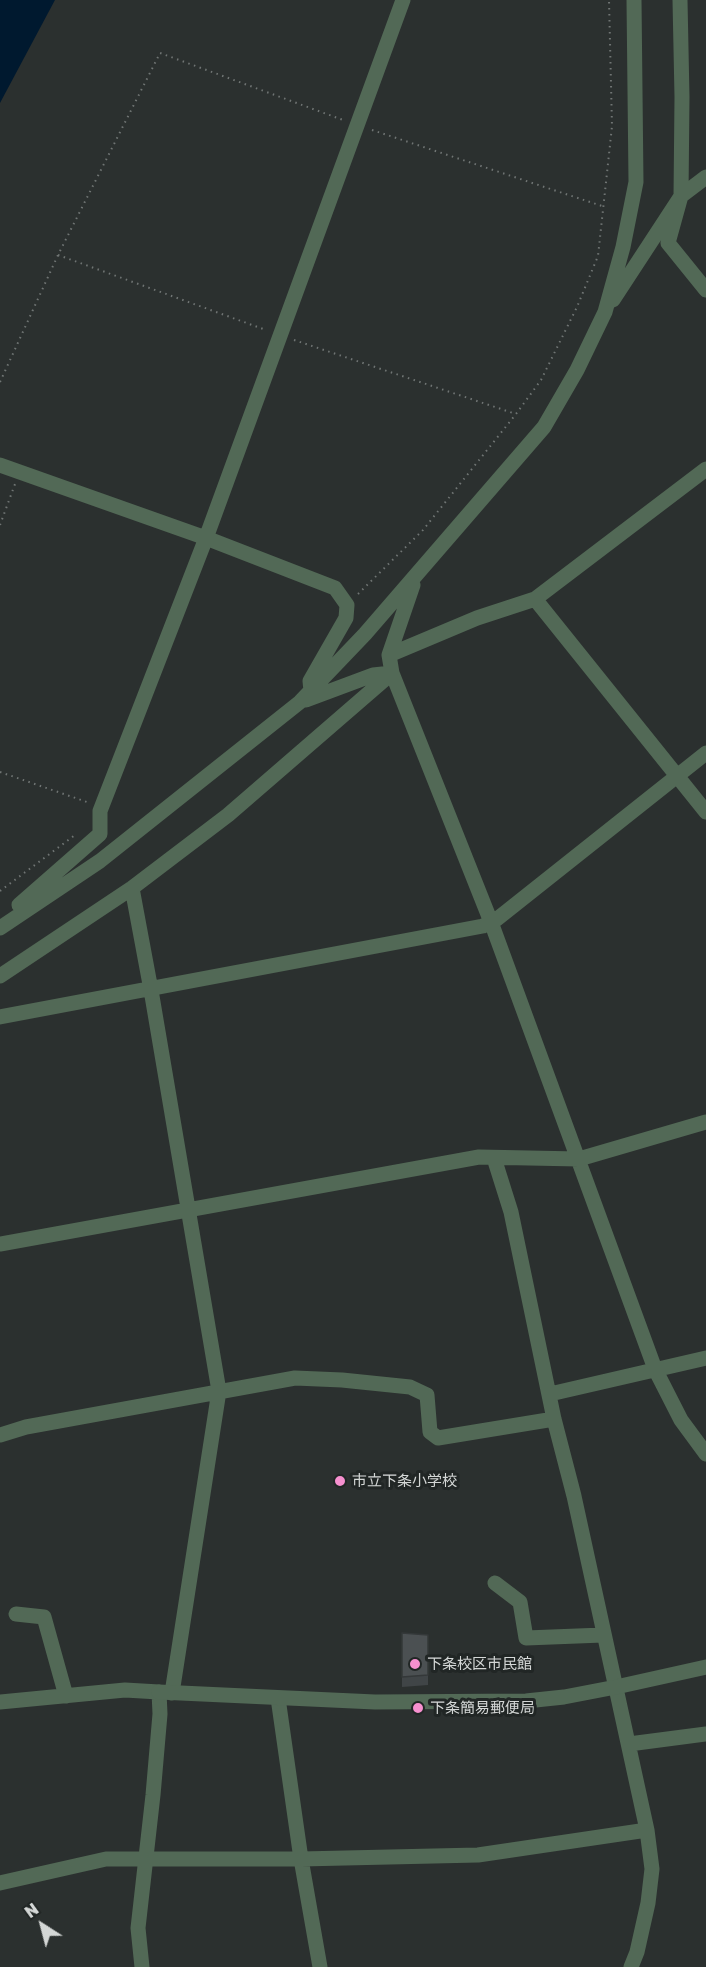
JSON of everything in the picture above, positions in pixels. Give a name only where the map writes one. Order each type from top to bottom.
[{"type":"street","points":[[1,927],[16,907],[100,834],[100,811],[206,538],[404,0]]},
{"type":"street","points":[[605,312],[623,247],[636,182],[634,0]]},
{"type":"street","points":[[680,0],[681,196],[668,243],[706,290]]},
{"type":"street","points":[[1,927],[99,861],[306,697],[416,577],[543,427],[577,370],[605,312],[681,196],[706,177]]},
{"type":"street","points":[[0,465],[206,538],[334,588],[347,605],[346,618],[310,681],[306,697]]},
{"type":"street","points":[[389,655],[477,618],[536,599],[706,469]]},
{"type":"street","points":[[416,577],[389,655],[392,673],[491,922],[655,1369],[681,1420],[706,1454]]},
{"type":"street","points":[[536,599],[706,812]]},
{"type":"street","points":[[306,697],[373,675],[392,673]]},
{"type":"street","points":[[0,976],[132,888],[228,815],[392,673]]},
{"type":"street","points":[[0,1017],[483,926],[706,753]]},
{"type":"street","points":[[132,888],[219,1391],[166,1692],[160,1714],[138,1928],[142,1967]]},
{"type":"street","points":[[0,1244],[478,1157],[579,1159],[706,1122]]},
{"type":"street","points":[[494,1158],[511,1212],[554,1419],[574,1496],[647,1830],[652,1869],[648,1903],[637,1952],[631,1967]]},
{"type":"street","points":[[550,1394],[706,1358]]},
{"type":"street","points":[[0,1435],[26,1427],[295,1378],[410,1386],[427,1395],[430,1432],[438,1438],[554,1419]]},
{"type":"street","points":[[495,1584],[520,1602],[526,1638],[603,1635]]},
{"type":"street","points":[[16,1614],[44,1617],[66,1696]]},
{"type":"street","points":[[0,1702],[125,1690],[375,1702],[526,1701],[564,1697],[706,1667]]},
{"type":"street","points":[[279,1698],[301,1859],[320,1967]]},
{"type":"street","points":[[629,1744],[706,1734]]},
{"type":"street","points":[[0,1883],[106,1859],[301,1859],[478,1855],[647,1830]]},
{"type":"path","points":[[347,605],[423,530],[516,414],[541,380],[577,307],[598,256],[612,126],[609,0]]},
{"type":"path","points":[[0,382],[58,255],[160,53],[357,125],[603,206]]},
{"type":"path","points":[[0,525],[19,473]]},
{"type":"path","points":[[0,772],[92,804],[100,811]]},
{"type":"path","points":[[0,891],[76,834]]},
{"type":"water","points":[[0,0],[55,0],[0,103]]},
{"type":"building","name":"下条校区市民館","points":[[402,1633],[428,1635],[428,1675],[402,1677]]},
{"type":"place","name":"市立下条小学校","points":[[340,1481]]},
{"type":"place","name":"下条校区市民館","points":[[415,1664]]},
{"type":"place","name":"下条簡易郵便局","points":[[418,1708]]}]
